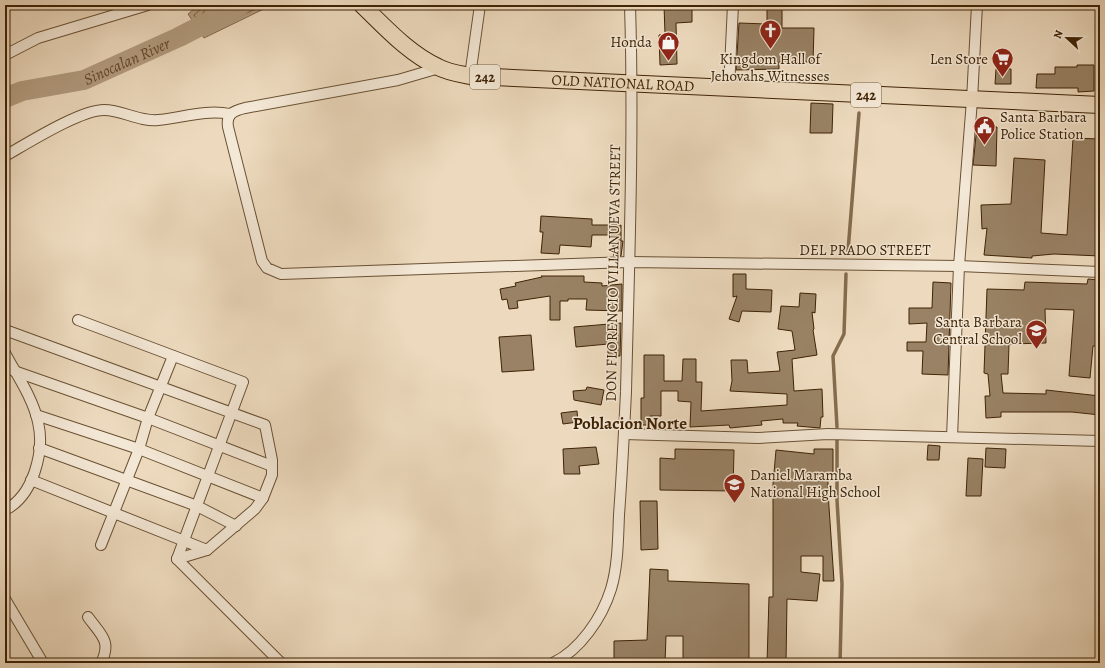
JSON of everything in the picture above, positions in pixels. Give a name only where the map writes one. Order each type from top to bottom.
[{"type":"main road","name":"OLD NATIONAL ROAD","points":[[362,5],[396,38],[422,59],[439,68],[470,76],[1100,105]]},
{"type":"street","points":[[5,55],[38,38],[148,5]]},
{"type":"street","points":[[470,76],[480,5]]},
{"type":"street","name":"DON FLORENCIO VILLANUEVA STREET","points":[[553,663],[566,660],[600,615],[611,589],[617,559],[624,434],[629,262],[632,84],[630,5]]},
{"type":"street","points":[[729,89],[733,5]]},
{"type":"street","points":[[952,437],[958,266],[972,100],[976,5]]},
{"type":"street","points":[[5,156],[78,117],[92,112],[104,110],[156,120],[215,112],[230,114],[234,110],[398,80],[439,68]]},
{"type":"street","name":"DEL PRADO STREET","points":[[230,114],[227,120],[228,127],[262,260],[267,268],[281,274],[629,262],[958,266],[1100,272]]},
{"type":"street","points":[[78,320],[243,382],[177,559]]},
{"type":"street","points":[[5,330],[265,425],[272,466],[272,475],[263,498],[255,509],[207,550],[177,559]]},
{"type":"street","points":[[5,353],[36,415],[38,422],[39,448],[35,469],[26,493],[14,506],[5,510]]},
{"type":"street","points":[[101,545],[139,450],[148,418],[173,356]]},
{"type":"street","points":[[14,371],[148,418],[272,466]]},
{"type":"street","points":[[36,415],[208,475],[263,498]]},
{"type":"street","points":[[624,434],[758,438],[828,434],[1100,441]]},
{"type":"street","points":[[39,448],[197,506],[236,526]]},
{"type":"street","points":[[31,480],[207,550]]},
{"type":"street","points":[[177,559],[281,663]]},
{"type":"street","points":[[5,599],[43,663]]},
{"type":"street","points":[[88,617],[107,647],[101,663]]},
{"type":"water","points":[[199,5],[272,5],[204,38],[188,14]]},
{"type":"building","points":[[664,5],[692,5],[692,22],[676,23],[677,64],[660,65],[659,35],[665,34]]},
{"type":"building","points":[[767,5],[782,5],[782,28],[814,28],[813,62],[779,62],[779,69],[736,70],[739,23],[767,24]]},
{"type":"building","points":[[1077,65],[1094,65],[1094,91],[1078,92],[1078,88],[1036,88],[1037,74],[1055,74],[1055,67],[1077,67]]},
{"type":"building","points":[[996,69],[1011,69],[1011,84],[995,84]]},
{"type":"building","points":[[811,103],[833,104],[832,133],[810,133]]},
{"type":"building","name":"Santa Barbara Police Station","points":[[977,126],[997,127],[996,166],[973,165]]},
{"type":"building","points":[[1073,138],[1100,139],[1100,256],[1054,254],[1032,256],[1032,258],[984,255],[987,228],[982,229],[981,205],[1011,204],[1014,158],[1045,160],[1041,233],[1067,235]]},
{"type":"building","points":[[541,216],[592,219],[592,225],[621,225],[621,241],[623,241],[621,256],[614,256],[612,235],[592,235],[591,247],[560,245],[559,254],[541,253],[543,232],[540,232]]},
{"type":"building","points":[[733,274],[746,274],[746,289],[772,290],[771,312],[742,311],[739,322],[729,319],[737,296],[733,297]]},
{"type":"building","points":[[541,276],[584,276],[584,282],[602,283],[602,286],[622,284],[622,311],[586,310],[587,299],[568,299],[568,301],[560,301],[560,320],[550,320],[550,296],[517,301],[518,308],[509,309],[507,299],[502,300],[500,289],[516,286],[515,283],[542,277]]},
{"type":"building","points":[[1088,279],[1100,280],[1100,346],[1093,346],[1090,378],[1069,376],[1074,310],[1045,309],[1046,343],[1009,344],[1008,374],[1001,374],[1003,393],[1046,394],[1046,390],[1100,396],[1100,415],[1072,412],[1001,412],[1001,417],[986,418],[985,396],[990,396],[988,374],[984,373],[987,289],[1024,290],[1025,282],[1087,284]]},
{"type":"building","points":[[933,282],[951,283],[948,375],[922,374],[923,351],[907,351],[907,342],[926,342],[927,323],[909,324],[909,308],[932,308]]},
{"type":"building","points":[[800,293],[816,294],[815,313],[812,312],[817,355],[792,359],[794,391],[822,389],[823,417],[821,417],[820,428],[797,426],[798,423],[783,423],[783,419],[761,421],[762,425],[730,428],[729,425],[690,427],[691,402],[678,401],[678,391],[661,391],[661,416],[650,416],[650,425],[641,425],[641,398],[644,398],[644,355],[664,355],[664,381],[682,381],[683,359],[696,359],[696,382],[702,382],[701,411],[787,405],[787,394],[730,391],[732,381],[731,360],[747,360],[748,373],[780,371],[777,352],[795,350],[792,331],[778,329],[781,306],[799,307]]},
{"type":"building","points":[[621,323],[620,356],[608,356],[608,344],[576,347],[574,327]]},
{"type":"building","points":[[531,335],[534,370],[502,372],[499,337]]},
{"type":"building","points":[[587,387],[604,390],[601,405],[574,400],[573,391],[586,390]]},
{"type":"building","points":[[577,411],[578,422],[563,424],[561,413]]},
{"type":"building","points":[[928,445],[940,446],[939,460],[927,460]]},
{"type":"building","points":[[596,447],[599,464],[579,466],[580,474],[564,474],[563,449]]},
{"type":"building","points":[[986,448],[1006,449],[1005,468],[985,467]]},
{"type":"building","points":[[675,449],[734,450],[733,491],[660,490],[660,458],[675,459]]},
{"type":"building","points":[[814,449],[833,449],[833,475],[828,475],[828,492],[834,581],[823,581],[823,556],[801,556],[801,572],[820,574],[817,601],[787,599],[786,663],[767,663],[769,597],[773,597],[773,484],[776,450],[814,454]]},
{"type":"building","points":[[968,458],[983,459],[981,496],[966,496]]},
{"type":"building","points":[[640,501],[657,501],[658,549],[641,550]]},
{"type":"building","points":[[650,569],[668,570],[668,581],[749,584],[749,663],[683,663],[683,636],[666,636],[665,663],[650,663],[650,661],[614,662],[614,641],[647,640]]},
{"type":"waterway","name":"Sinocalan River","points":[[5,98],[22,91],[84,80],[179,37],[241,5]]},
{"type":"waterway","points":[[848,251],[859,113]]},
{"type":"waterway","points":[[837,427],[833,356],[844,334],[846,274]]},
{"type":"waterway","points":[[837,439],[837,500],[842,584],[840,663]]},
{"type":"place","name":"Kingdom Hall of Jehovahs Witnesses","points":[[770,50]]},
{"type":"place","name":"Honda","points":[[668,62]]},
{"type":"place","name":"Len Store","points":[[1003,78]]},
{"type":"place","name":"Santa Barbara Police Station","points":[[985,146]]},
{"type":"place","name":"Santa Barbara Central School","points":[[1037,350]]},
{"type":"place","name":"Daniel Maramba National High School","points":[[735,504]]},
{"type":"district","name":"Poblacion Norte","points":[[630,423]]}]
